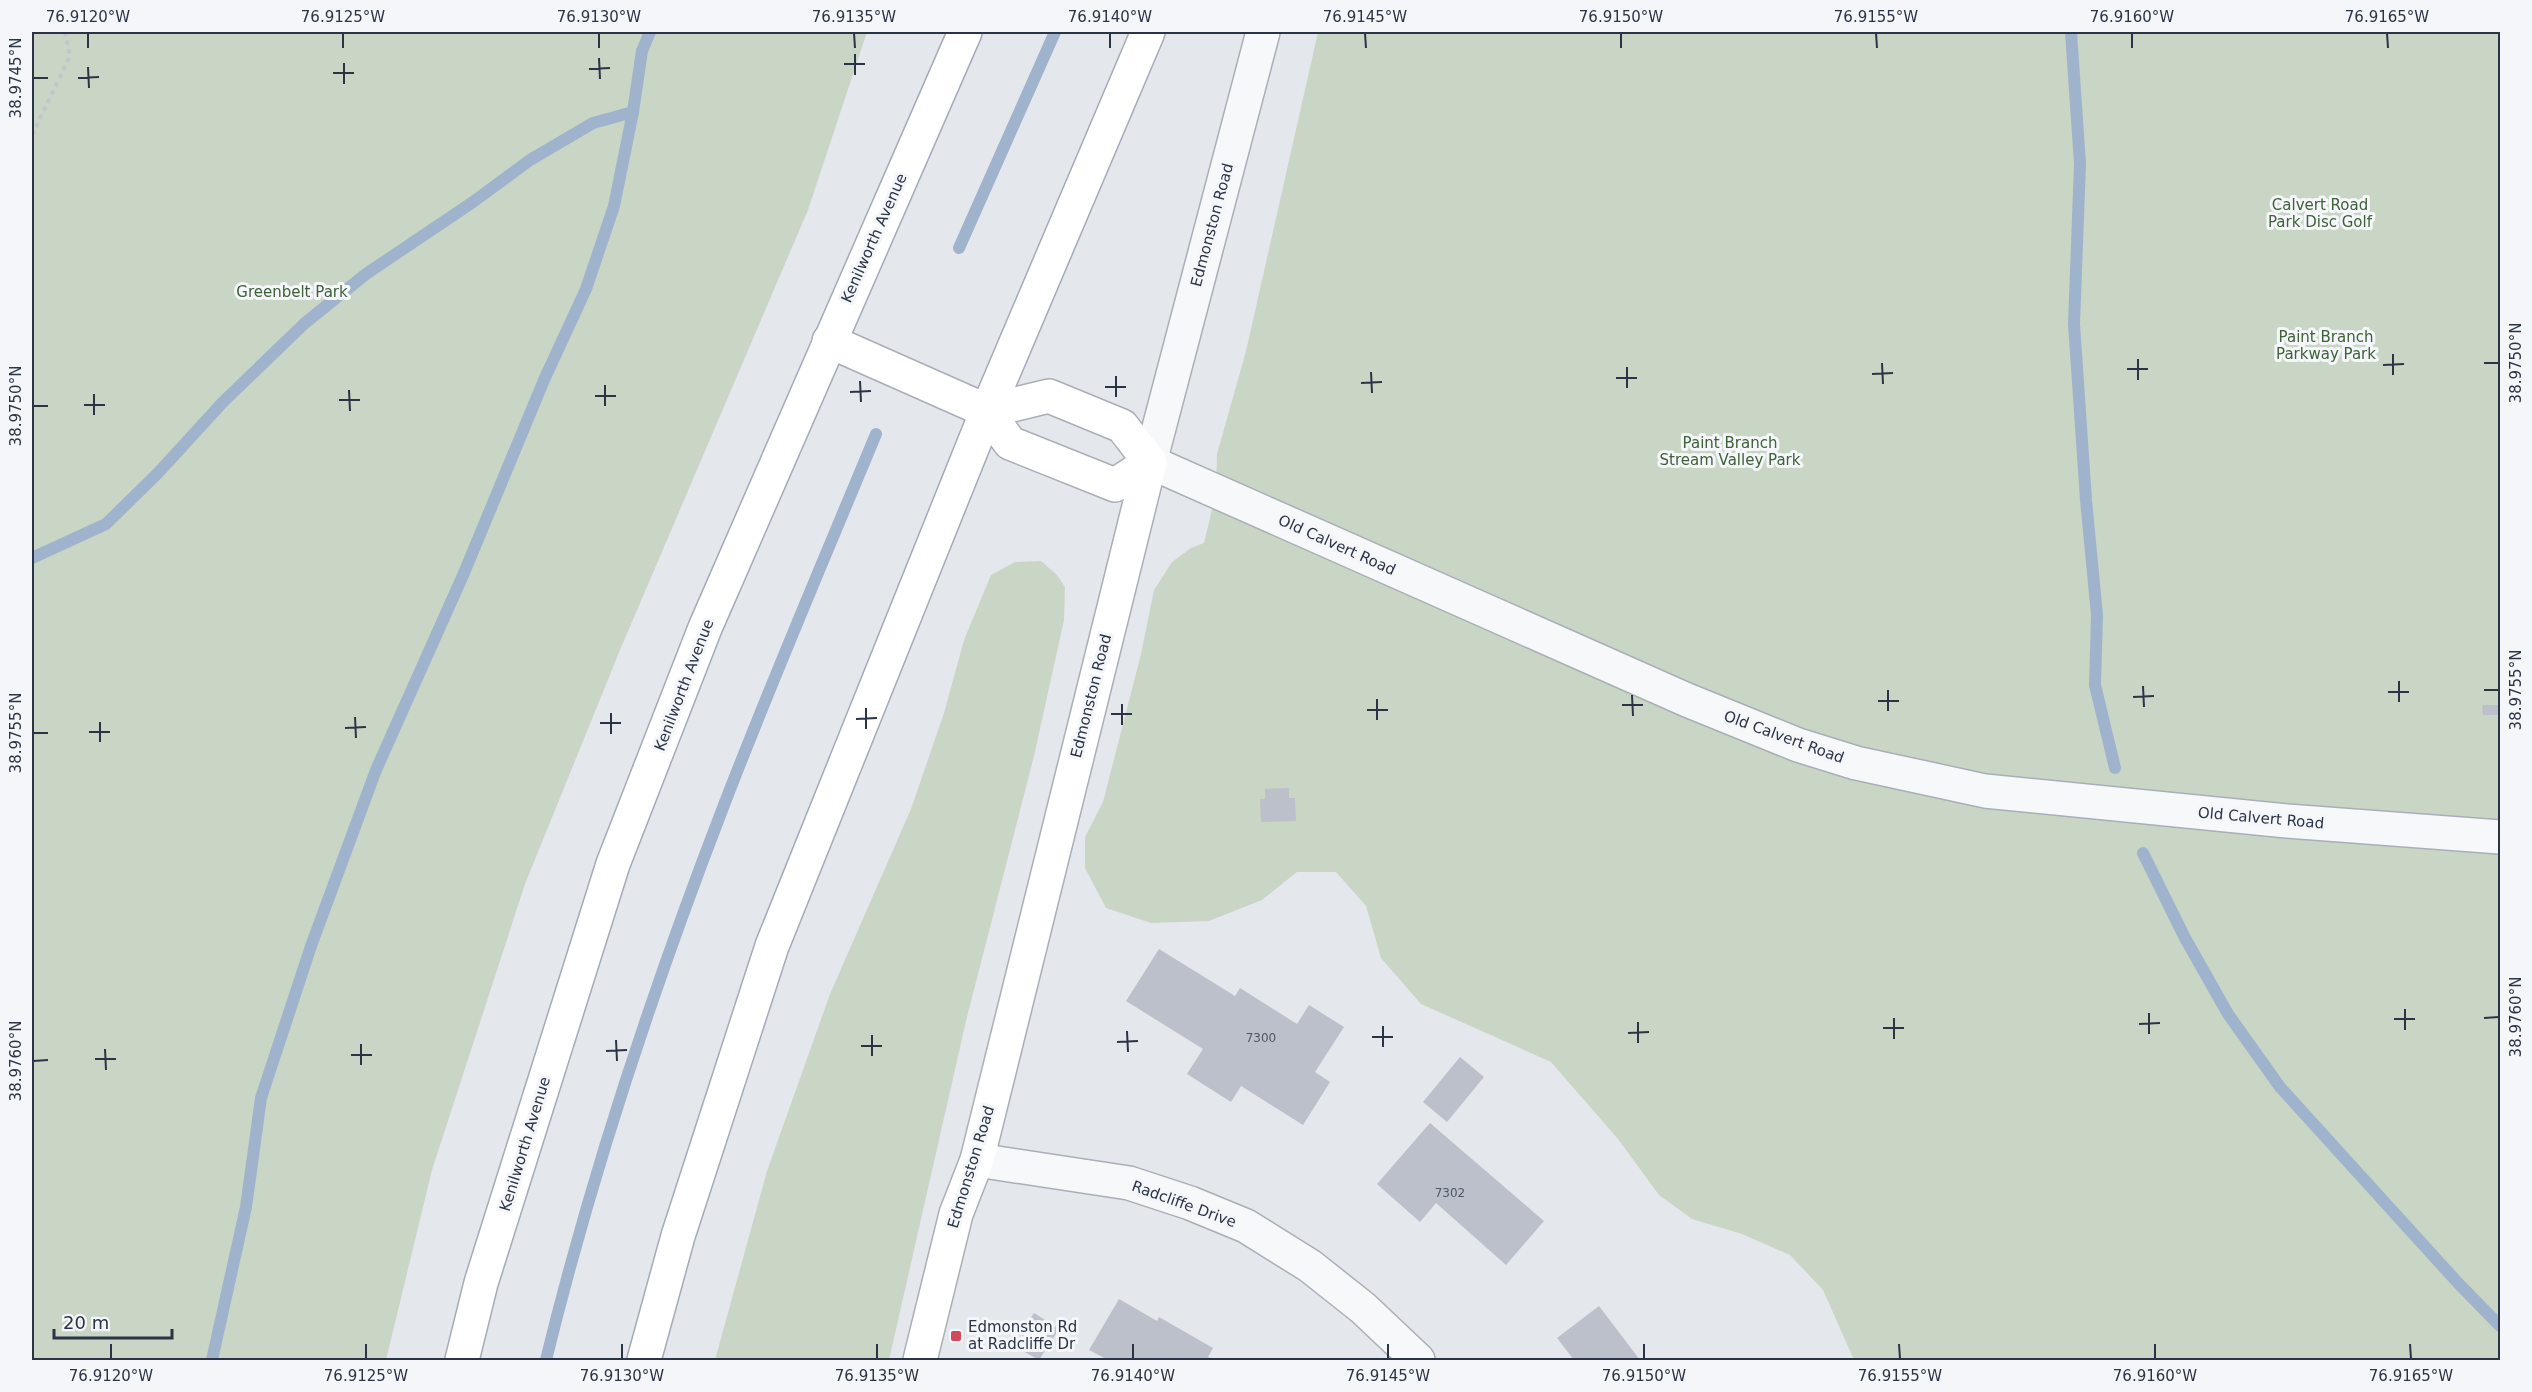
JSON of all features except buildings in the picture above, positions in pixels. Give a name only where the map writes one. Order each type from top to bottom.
[{"type":"main road","name":"Kenilworth Avenue","points":[[462,1360],[481,1283],[613,864],[705,628],[965,32]]},
{"type":"main road","points":[[644,1360],[678,1236],[772,945],[987,411],[1148,32]]},
{"type":"main road","points":[[829,341],[987,411],[1010,443],[1115,485],[1150,462]]},
{"type":"main road","name":"Old Calvert Road","points":[[987,411],[1049,396],[1122,426],[1150,462]]},
{"type":"main road","name":"Edmonston Road","points":[[920,1360],[956,1214],[977,1160],[1150,462]]},
{"type":"street","name":"Edmonston Road","points":[[1150,462],[1263,32]]},
{"type":"street","name":"Old Calvert Road","points":[[1150,462],[1687,700],[1798,745],[1856,763],[1985,791],[2275,820],[2500,837]]},
{"type":"street","name":"Radcliffe Drive","points":[[977,1160],[1129,1184],[1190,1203],[1246,1226],[1310,1266],[1363,1308],[1418,1360]]},
{"type":"path","points":[[32,135],[70,56],[64,32]]},
{"type":"green space","name":"Greenbelt Park","points":[[32,32],[867,32],[808,210],[620,650],[525,884],[432,1170],[386,1360],[32,1360]]},
{"type":"green space","name":"Paint Branch Stream Valley Park","points":[[1318,32],[2500,32],[2500,1360],[1854,1360],[1823,1290],[1790,1255],[1742,1234],[1692,1219],[1659,1195],[1618,1139],[1551,1062],[1421,1004],[1381,958],[1366,906],[1336,872],[1297,872],[1262,900],[1209,921],[1151,923],[1106,908],[1085,868],[1085,837],[1103,802],[1141,654],[1154,590],[1172,562],[1191,548],[1204,543],[1216,493],[1217,454],[1246,351]]},
{"type":"green space","points":[[1041,561],[1057,575],[1065,587],[1064,620],[1034,756],[966,1021],[889,1360],[715,1360],[767,1171],[830,994],[911,809],[944,713],[964,640],[991,575],[1015,562]]},
{"type":"waterway","points":[[212,1360],[246,1207],[261,1098],[311,946],[376,770],[464,573],[544,380],[586,289],[614,206],[633,112],[642,51],[650,32]]},
{"type":"waterway","points":[[959,248],[1055,32]]},
{"type":"waterway","points":[[2071,32],[2080,164],[2074,324],[2086,500],[2097,615],[2095,685],[2115,768]]},
{"type":"waterway","points":[[32,558],[106,524],[158,473],[223,402],[305,323],[366,274],[473,202],[530,160],[593,123],[633,112]]},
{"type":"waterway","points":[[546,1360],[583,1219],[626,1080],[673,942],[761,712],[876,434]]},
{"type":"waterway","points":[[2143,853],[2185,938],[2228,1014],[2280,1087],[2500,1326]]},
{"type":"place","name":"Edmonston Rd at Radcliffe Dr","points":[[956,1336]]},
{"type":"park label","name":"Calvert Road Park Disc Golf","points":[[2320,214]]},
{"type":"park label","name":"Paint Branch Parkway Park","points":[[2326,346]]}]
